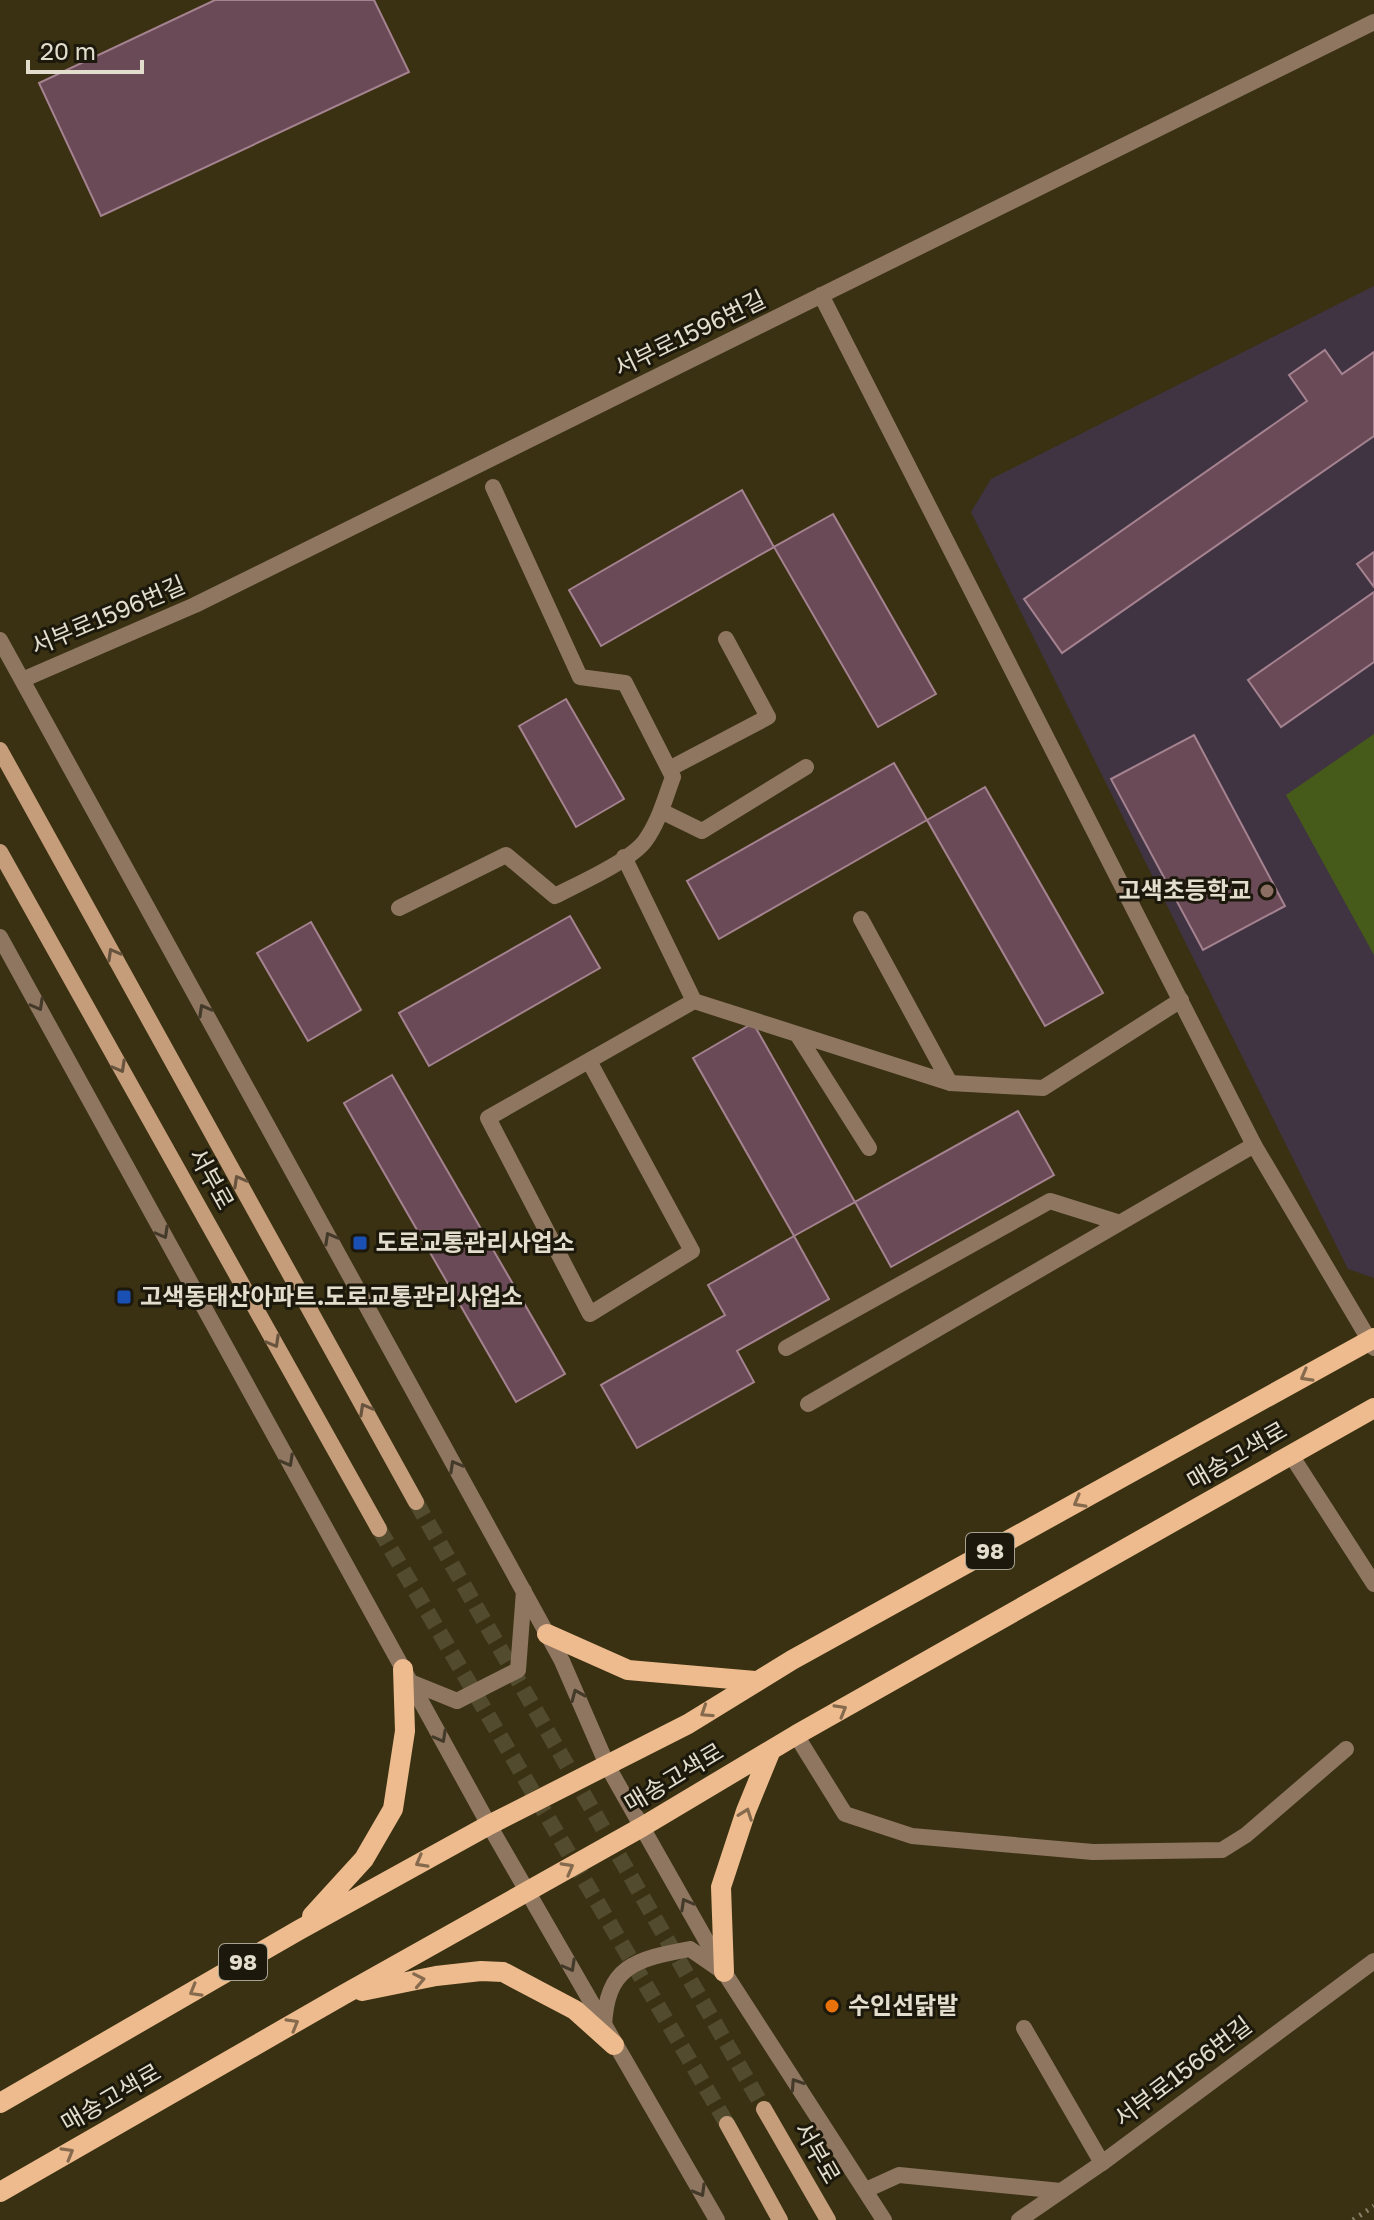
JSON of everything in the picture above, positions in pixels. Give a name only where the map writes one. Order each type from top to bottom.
[{"type":"main road","points":[[0,750],[416,1502]]},
{"type":"main road","name":"서부로","points":[[0,852],[379,1529]]},
{"type":"main road","name":"매송고색로","points":[[0,2103],[299,1930],[489,1825],[688,1724],[755,1681],[1373,1342]]},
{"type":"main road","name":"매송고색로","points":[[0,2192],[642,1827],[796,1735],[1374,1408]]},
{"type":"main road","points":[[547,1634],[628,1670],[755,1681]]},
{"type":"main road","points":[[299,1930],[364,1859],[393,1809],[405,1731],[406,1676]]},
{"type":"main road","points":[[724,1972],[721,1887],[746,1811],[771,1750]]},
{"type":"main road","points":[[343,1995],[436,1976],[503,1972],[575,2010],[609,2036]]},
{"type":"main road","name":"서부로","points":[[764,2109],[828,2220]]},
{"type":"main road","points":[[727,2124],[780,2220]]},
{"type":"street","name":"서부로1596번길","points":[[22,680],[195,605],[1374,22]]},
{"type":"street","points":[[821,295],[1254,1145],[1373,1342]]},
{"type":"street","points":[[399,908],[506,855],[555,896],[606,870],[644,843],[661,811],[673,777],[625,683],[580,677],[493,487]]},
{"type":"street","points":[[669,769],[768,717],[726,639]]},
{"type":"street","points":[[0,640],[562,1661],[608,1767],[724,1972],[884,2220]]},
{"type":"street","points":[[661,811],[702,831],[806,767]]},
{"type":"street","points":[[624,857],[694,1001],[950,1083],[1043,1088],[1181,1000]]},
{"type":"street","points":[[861,919],[950,1083]]},
{"type":"street","points":[[0,937],[489,1825],[717,2220]]},
{"type":"street","points":[[589,1061],[692,1251],[590,1314],[488,1118],[694,1001]]},
{"type":"street","points":[[797,1034],[869,1148]]},
{"type":"street","points":[[808,1404],[1254,1145]]},
{"type":"street","points":[[786,1348],[1050,1201],[1120,1223]]},
{"type":"street","points":[[1291,1455],[1374,1584]]},
{"type":"street","points":[[406,1676],[457,1701],[518,1670],[524,1591]]},
{"type":"street","points":[[796,1735],[845,1814],[912,1836],[1093,1852],[1222,1850],[1246,1835],[1346,1749]]},
{"type":"street","points":[[609,2036],[609,1991],[616,1978],[639,1963],[659,1954],[690,1949],[724,1972]]},
{"type":"street","name":"서부로1566번길","points":[[1019,2220],[1102,2163],[1374,1961]]},
{"type":"street","points":[[1024,2028],[1102,2163]]},
{"type":"street","points":[[866,2190],[899,2175],[1061,2191]]},
{"type":"path","points":[[1353,2220],[1374,2206]]},
{"type":"shaded area","name":"고색초등학교","points":[[1374,286],[1374,1278],[1348,1269],[971,512],[991,479]]},
{"type":"green space","points":[[1374,734],[1374,955],[1286,795]]},
{"type":"building","points":[[215,0],[374,0],[409,72],[101,216],[39,83]]},
{"type":"building","points":[[1325,350],[1342,374],[1374,352],[1374,436],[1062,653],[1024,599],[1307,401],[1289,375]]},
{"type":"building","points":[[742,490],[774,547],[601,646],[569,590]]},
{"type":"building","points":[[833,514],[936,694],[878,727],[774,547]]},
{"type":"building","points":[[1374,552],[1374,587],[1357,564]]},
{"type":"building","points":[[1374,592],[1374,662],[1281,727],[1248,680]]},
{"type":"building","points":[[566,699],[624,799],[576,827],[519,726]]},
{"type":"building","points":[[1194,735],[1285,906],[1203,950],[1111,779]]},
{"type":"building","points":[[894,763],[927,820],[719,939],[687,881]]},
{"type":"building","points":[[985,787],[1103,993],[1045,1026],[927,820]]},
{"type":"building","points":[[570,916],[600,968],[429,1066],[399,1013]]},
{"type":"building","points":[[311,922],[361,1010],[308,1041],[257,953]]},
{"type":"building","points":[[753,1023],[855,1202],[794,1236],[693,1058]]},
{"type":"building","points":[[392,1075],[565,1374],[516,1402],[344,1103]]},
{"type":"building","points":[[1018,1111],[1054,1175],[891,1267],[855,1202]]},
{"type":"building","points":[[794,1236],[829,1299],[737,1351],[754,1382],[637,1448],[601,1385],[725,1315],[708,1285]]},
{"type":"tunnel","points":[[416,1502],[764,2109]]},
{"type":"tunnel","points":[[379,1529],[727,2124]]},
{"type":"place","name":"고색초등학교","points":[[1267,891]]},
{"type":"place","name":"도로교통관리사업소","points":[[360,1243]]},
{"type":"place","name":"고색동태산아파트.도로교통관리사업소","points":[[124,1297]]},
{"type":"place","name":"수인선닭발","points":[[832,2006]]}]
